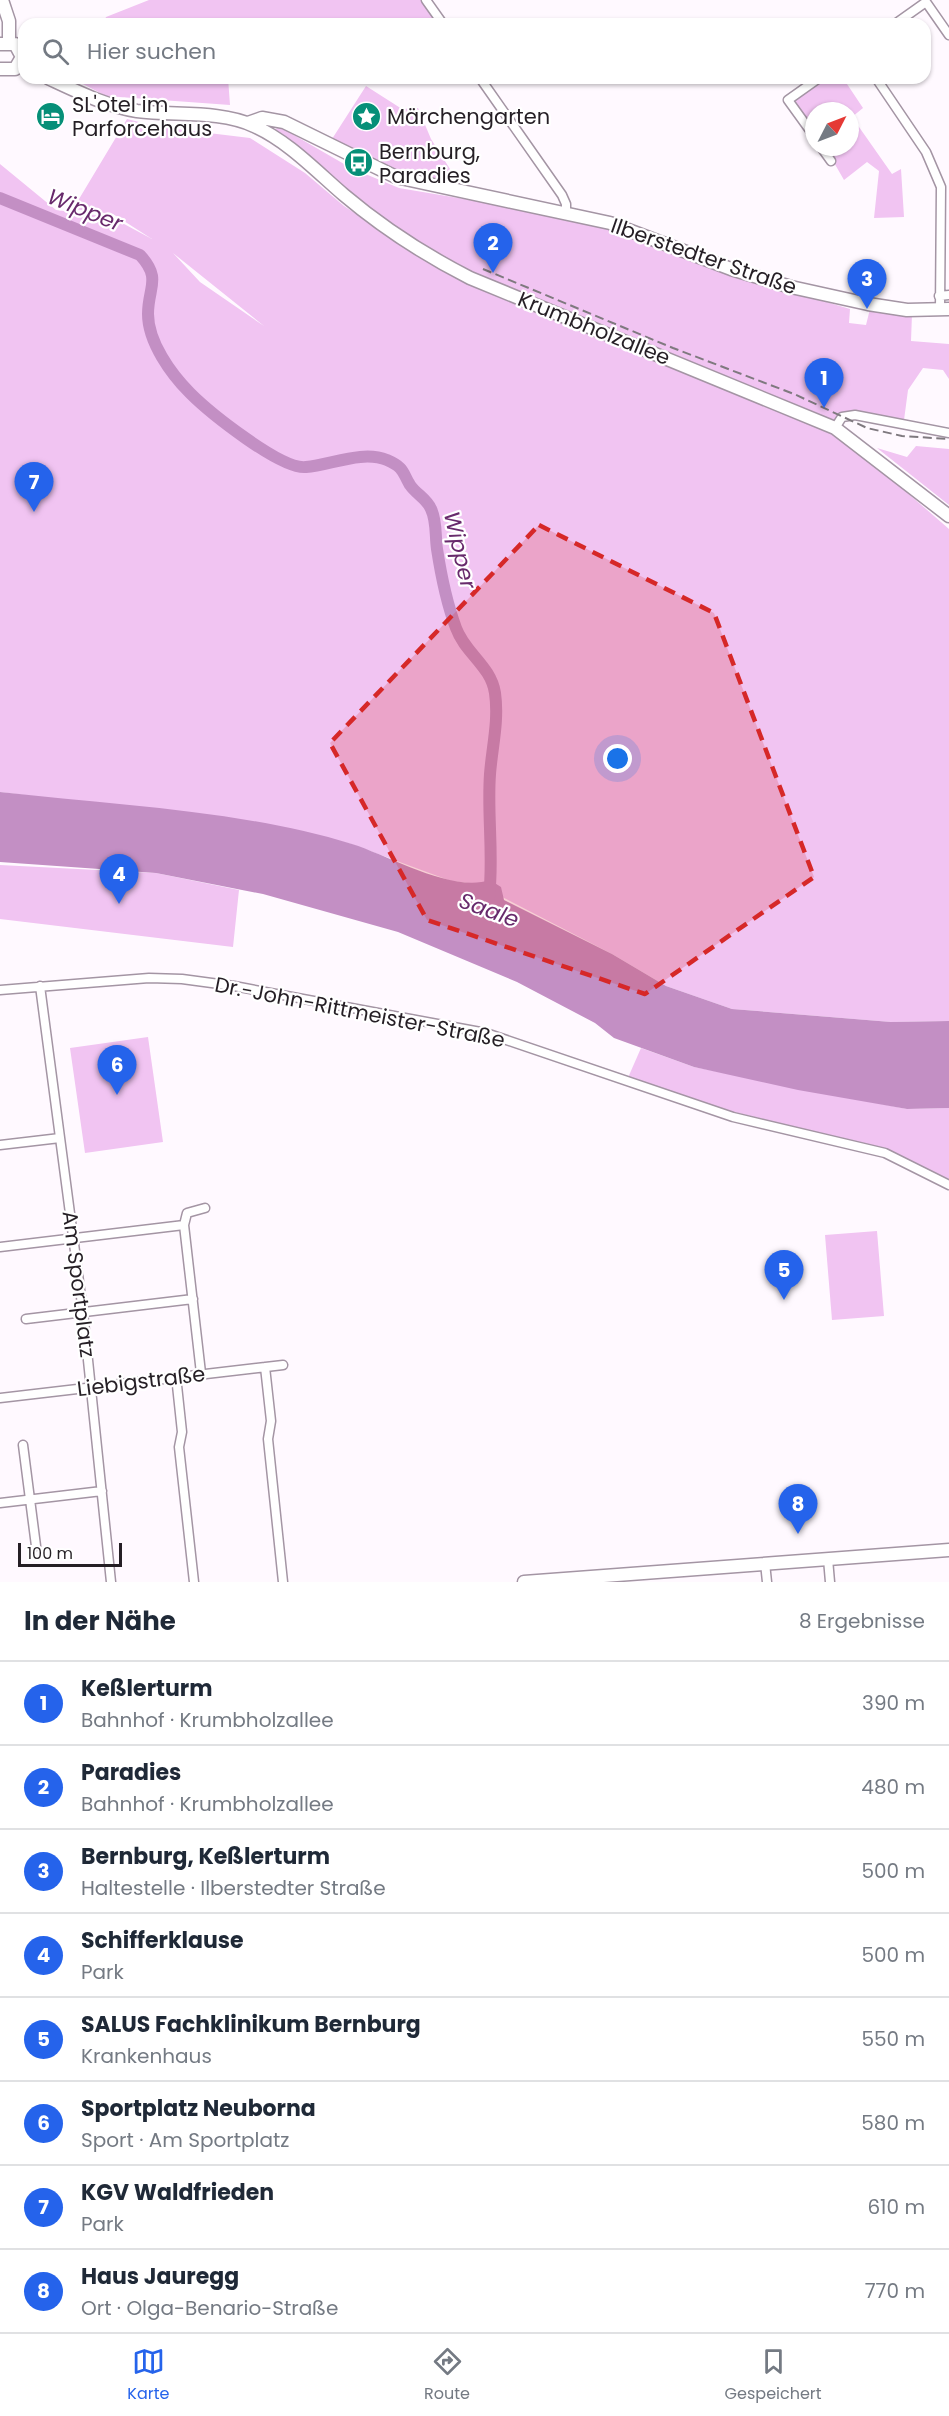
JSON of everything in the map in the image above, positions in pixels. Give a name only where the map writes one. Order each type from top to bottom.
[{"type":"street","points":[[2,0],[9,21],[5,43]]},
{"type":"street","points":[[426,0],[439,18]]},
{"type":"street","points":[[903,18],[926,2],[949,36]]},
{"type":"street","points":[[0,69],[11,71],[18,67]]},
{"type":"street","points":[[62,84],[130,110],[223,118],[248,123]]},
{"type":"street","points":[[484,84],[562,195],[566,204],[566,213]]},
{"type":"street","points":[[805,124],[788,100],[811,84]]},
{"type":"street","points":[[880,84],[926,152],[945,194],[945,310]]},
{"type":"street","name":"Ilberstedter Straße","points":[[248,123],[262,118],[295,126],[402,179],[566,213],[624,228],[731,269],[823,295],[908,310],[945,310]]},
{"type":"street","name":"Krumbholzallee","points":[[248,123],[271,135],[375,220],[432,258],[470,278],[835,428],[949,516]]},
{"type":"street","points":[[827,156],[831,161]]},
{"type":"street","points":[[835,428],[840,419],[850,414],[949,434]]},
{"type":"street","name":"Dr.-John-Rittmeister-Straße","points":[[0,990],[149,978],[199,980],[486,1033],[726,1115],[885,1153],[949,1185]]},
{"type":"street","name":"Am Sportplatz","points":[[40,986],[92,1386],[111,1582]]},
{"type":"street","points":[[0,1145],[60,1138]]},
{"type":"street","points":[[201,1373],[184,1226],[187,1213],[205,1208]]},
{"type":"street","points":[[0,1247],[184,1226]]},
{"type":"street","points":[[26,1319],[193,1299]]},
{"type":"street","name":"Liebigstraße","points":[[0,1398],[283,1365]]},
{"type":"street","points":[[265,1367],[271,1421],[268,1439],[283,1582]]},
{"type":"street","points":[[176,1376],[182,1432],[179,1447],[194,1582]]},
{"type":"street","points":[[23,1445],[36,1546]]},
{"type":"street","points":[[0,1503],[102,1491]]},
{"type":"street","points":[[524,1582],[949,1550]]},
{"type":"street","points":[[828,1559],[830,1582]]},
{"type":"street","points":[[765,1563],[766,1582]]},
{"type":"highlighted area","points":[[539,525],[714,613],[814,877],[645,994],[427,920],[330,743]]},
{"type":"shaded area","points":[[149,0],[422,0],[435,18],[106,18]]},
{"type":"shaded area","points":[[83,84],[228,84],[230,105],[106,96]]},
{"type":"shaded area","points":[[818,84],[847,84],[859,102],[805,102],[805,117],[794,101]]},
{"type":"shaded area","points":[[366,86],[402,109],[418,108],[431,139],[450,169],[447,182],[392,173],[332,139]]},
{"type":"shaded area","points":[[127,119],[159,127],[250,138],[305,173],[344,206],[397,241],[843,437],[949,529],[949,1021],[891,1022],[732,1009],[666,986],[612,954],[477,884],[451,881],[351,844],[282,827],[0,792],[0,164],[56,210],[111,217],[152,239],[113,214],[73,209]],"holes":[[[173,253],[264,326],[200,282]]]},
{"type":"shaded area","points":[[280,127],[351,168],[399,188],[559,215],[607,228],[726,272],[850,309],[849,323],[866,325],[870,309],[912,314],[911,341],[949,344],[949,379],[943,370],[923,368],[908,390],[904,420],[847,411],[835,420],[822,419],[473,275],[389,223],[273,130]]},
{"type":"shaded area","points":[[859,127],[892,174],[901,169],[904,217],[874,218],[879,171],[867,162],[844,180],[830,156],[859,156]]},
{"type":"shaded area","points":[[916,446],[949,449],[949,505],[877,448],[907,457]]},
{"type":"shaded area","points":[[0,865],[156,873],[239,890],[233,947],[0,919]]},
{"type":"shaded area","points":[[148,1037],[163,1142],[85,1153],[70,1048]]},
{"type":"shaded area","points":[[641,1048],[694,1067],[907,1109],[949,1108],[949,1179],[866,1144],[688,1101],[627,1080]]},
{"type":"shaded area","points":[[877,1231],[884,1316],[832,1320],[825,1235]]},
{"type":"water","name":"Saale","points":[[0,792],[178,810],[267,823],[352,844],[421,871],[458,882],[475,883],[490,880],[501,887],[504,900],[612,954],[666,986],[732,1009],[891,1022],[949,1021],[949,1108],[907,1109],[798,1090],[694,1067],[614,1038],[595,1023],[517,982],[398,932],[263,894],[156,873],[0,862]]},
{"type":"waterway","name":"Wipper","points":[[0,198],[140,255],[151,271],[149,325],[162,357],[175,377],[190,393],[246,438],[280,459],[306,467],[357,457],[377,457],[387,460],[400,468],[412,488],[429,505],[434,518],[440,569],[456,628],[465,645],[493,683],[495,693],[496,724],[489,789],[491,866],[489,897]]},
{"type":"railway","points":[[483,269],[673,348],[794,394],[867,428],[902,436],[949,439]]},
{"type":"place","name":"SL'otel im Parforcehaus","points":[[51,116]]},
{"type":"place","name":"Märchengarten","points":[[366,116]]},
{"type":"place","name":"Bernburg, Paradies","points":[[358,163]]},
{"type":"place","name":"Paradies","points":[[493,273]]},
{"type":"place","name":"Bernburg, Keßlerturm","points":[[867,309]]},
{"type":"place","name":"Keßlerturm","points":[[824,408]]},
{"type":"place","name":"KGV Waldfrieden","points":[[34,512]]},
{"type":"place","name":"Schifferklause","points":[[119,904]]},
{"type":"place","name":"Sportplatz Neuborna","points":[[117,1095]]},
{"type":"place","name":"SALUS Fachklinikum Bernburg","points":[[784,1300]]},
{"type":"place","name":"Haus Jauregg","points":[[798,1534]]}]
